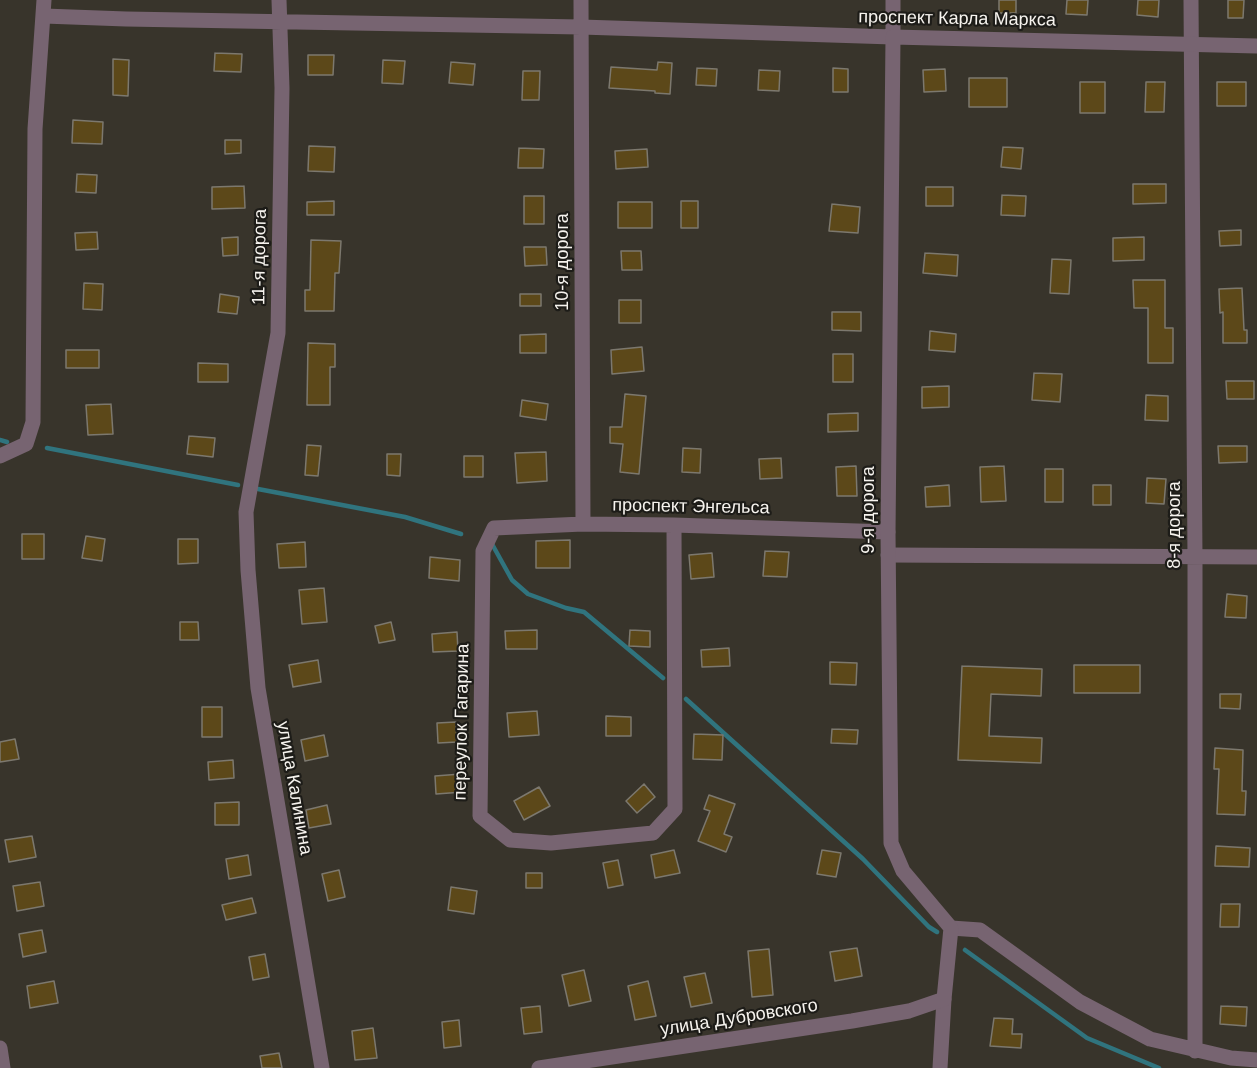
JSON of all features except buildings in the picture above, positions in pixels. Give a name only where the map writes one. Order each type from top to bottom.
[{"type":"street","points":[[0,456],[26,444],[33,422],[35,129],[44,0]]},
{"type":"street","name":"11-я дорога","points":[[246,512],[278,333],[282,88],[279,0]]},
{"type":"street","name":"10-я дорога","points":[[581,0],[582,524]]},
{"type":"street","name":"9-я дорога","points":[[893,0],[888,532],[891,843],[903,871],[951,928]]},
{"type":"street","name":"8-я дорога","points":[[1191,0],[1195,557],[1195,1051]]},
{"type":"street","name":"проспект Карла Маркса","points":[[44,16],[126,20],[581,27],[1257,46]]},
{"type":"street","name":"улица Калинина","points":[[246,512],[248,570],[258,688],[321,1068]]},
{"type":"street","name":"проспект Энгельса","points":[[494,528],[582,524],[888,532]]},
{"type":"street","name":"переулок Гагарина","points":[[494,528],[483,551],[480,816],[510,840],[551,843],[653,833],[675,809],[674,525]]},
{"type":"street","points":[[888,555],[1257,557]]},
{"type":"street","points":[[940,1068],[951,928],[980,930],[1080,1002],[1150,1039],[1195,1051],[1257,1060]]},
{"type":"street","name":"улица Дубровского","points":[[539,1068],[852,1021],[909,1011],[944,999]]},
{"type":"street","points":[[0,1048],[3,1068]]},
{"type":"waterway","points":[[0,440],[7,442]]},
{"type":"waterway","points":[[47,448],[238,485]]},
{"type":"waterway","points":[[258,489],[405,517],[461,534]]},
{"type":"waterway","points":[[492,544],[512,580],[528,594],[584,612],[663,678]]},
{"type":"waterway","points":[[686,699],[863,859],[929,927],[937,932]]},
{"type":"waterway","points":[[965,950],[1087,1038],[1159,1068]]}]
